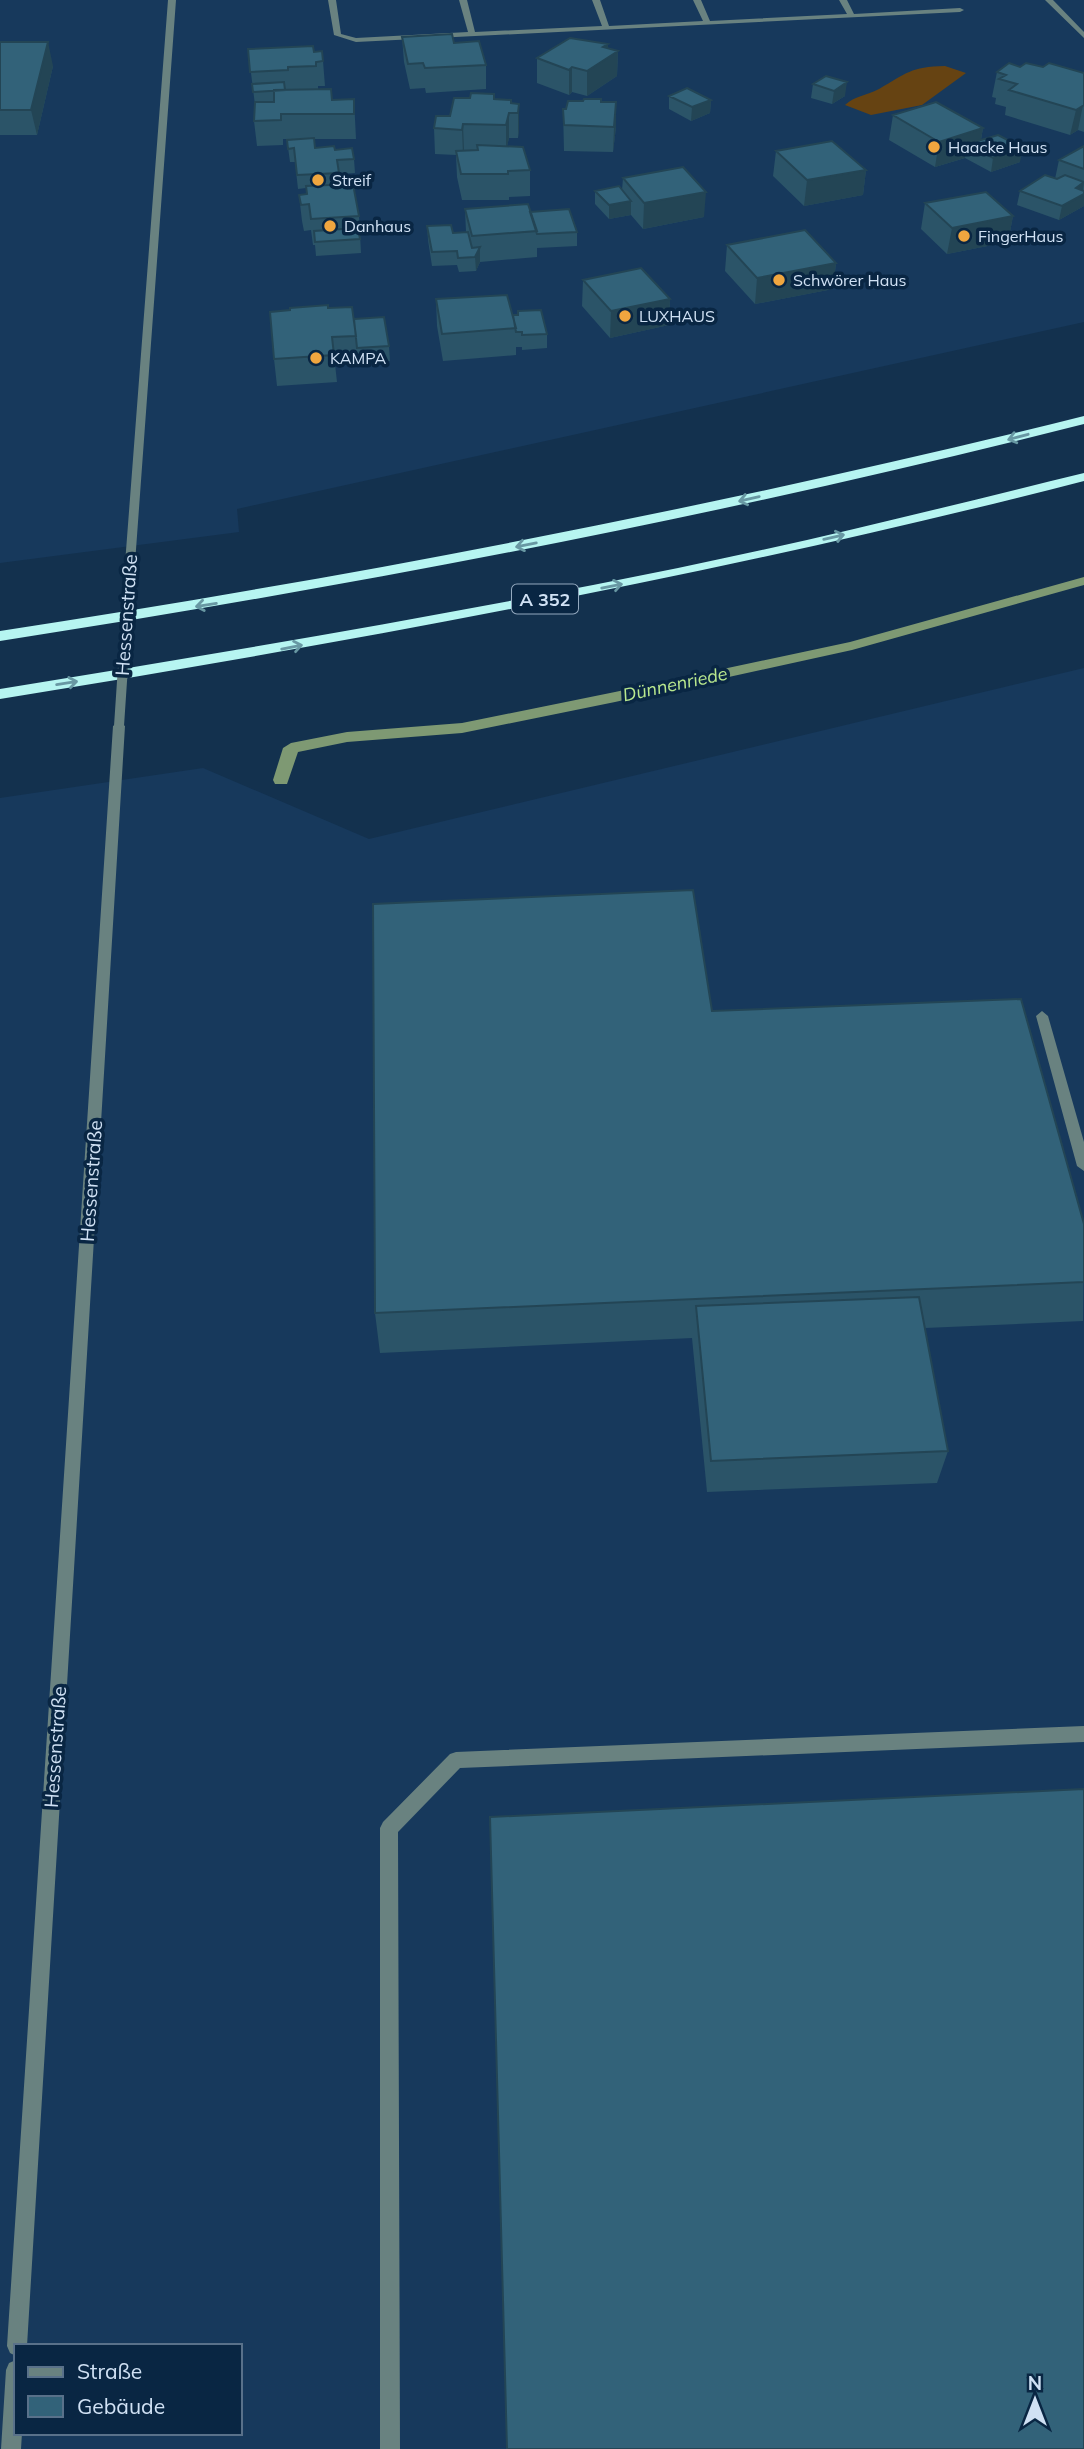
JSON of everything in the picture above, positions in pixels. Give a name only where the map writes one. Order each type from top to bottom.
[{"type":"highway","points":[[0,636],[254,597],[649,522],[1084,420]]},
{"type":"highway","name":"A 352","points":[[0,694],[280,649],[685,572],[1084,477]]},
{"type":"street","name":"Hessenstraße","points":[[17,2344],[119,726],[174,0]]},
{"type":"street","points":[[332,0],[338,35],[356,40],[960,10]]},
{"type":"street","points":[[463,0],[472,34]]},
{"type":"street","points":[[596,0],[606,27]]},
{"type":"street","points":[[697,0],[707,23]]},
{"type":"street","points":[[843,0],[852,16]]},
{"type":"street","points":[[1049,0],[1084,37]]},
{"type":"street","points":[[1042,1016],[1084,1166]]},
{"type":"street","points":[[390,2449],[389,1828],[456,1760],[1084,1734]]},
{"type":"street","points":[[11,2449],[14,2402]]},
{"type":"shaded area","points":[[0,0],[1084,0],[1084,322],[237,509],[239,532],[0,563]]},
{"type":"shaded area","points":[[945,66],[966,73],[922,105],[871,115],[845,105],[909,72]]},
{"type":"shaded area","points":[[1084,668],[1084,2449],[0,2449],[0,798],[203,768],[369,839]]},
{"type":"building","points":[[452,34],[454,43],[479,41],[486,65],[425,68],[423,63],[408,64],[402,37]]},
{"type":"building","points":[[570,38],[608,44],[603,47],[618,51],[587,71],[572,67],[569,70],[537,58]]},
{"type":"building","points":[[0,42],[48,42],[31,110],[0,110]]},
{"type":"building","points":[[313,46],[314,52],[322,51],[323,61],[316,62],[316,66],[250,72],[248,49]]},
{"type":"building","points":[[1009,63],[1020,67],[1026,63],[1043,67],[1049,63],[1084,73],[1084,105],[1076,110],[1009,90],[1017,84],[999,79],[1006,75],[997,72]]},
{"type":"building","points":[[826,76],[847,82],[834,91],[813,84]]},
{"type":"building","points":[[284,82],[285,90],[253,92],[252,84]]},
{"type":"building","points":[[687,88],[711,100],[692,107],[669,96]]},
{"type":"building","points":[[331,89],[332,100],[354,99],[354,114],[281,114],[281,120],[254,121],[255,102],[274,102],[274,90]]},
{"type":"building","points":[[471,93],[494,94],[494,99],[511,100],[511,103],[519,104],[518,113],[509,113],[506,125],[463,124],[462,130],[434,128],[436,116],[450,116],[454,98],[470,98]]},
{"type":"building","points":[[584,99],[616,102],[614,127],[564,125],[563,109],[566,109],[568,101]]},
{"type":"building","points":[[936,102],[983,128],[939,142],[893,115]]},
{"type":"building","points":[[998,135],[1023,148],[993,158],[967,144]]},
{"type":"building","points":[[314,138],[315,148],[352,148],[354,159],[337,160],[339,173],[297,175],[294,148],[288,149],[287,140]]},
{"type":"building","points":[[832,141],[866,170],[807,180],[776,151]]},
{"type":"building","points":[[477,145],[523,147],[530,170],[508,171],[508,174],[461,174],[456,151],[478,150]]},
{"type":"building","points":[[1084,146],[1084,169],[1059,160]]},
{"type":"building","points":[[683,167],[706,192],[644,203],[623,178]]},
{"type":"building","points":[[1045,175],[1057,179],[1065,175],[1084,182],[1076,188],[1084,191],[1084,194],[1062,206],[1020,191]]},
{"type":"building","points":[[353,184],[359,216],[311,219],[309,204],[301,205],[299,195],[307,194],[306,186]]},
{"type":"building","points":[[619,186],[631,201],[609,205],[595,191]]},
{"type":"building","points":[[986,192],[1013,216],[952,228],[925,203]]},
{"type":"building","points":[[528,204],[537,231],[472,236],[465,209]]},
{"type":"building","points":[[569,209],[577,232],[537,234],[530,212]]},
{"type":"building","points":[[451,225],[453,233],[468,232],[472,248],[480,247],[475,257],[458,258],[457,251],[432,252],[427,226]]},
{"type":"building","points":[[358,228],[360,239],[315,242],[314,231]]},
{"type":"building","points":[[805,230],[836,263],[757,278],[727,245]]},
{"type":"building","points":[[641,268],[670,299],[611,311],[583,280]]},
{"type":"building","points":[[507,295],[516,328],[442,334],[436,299]]},
{"type":"building","points":[[328,305],[328,308],[352,307],[356,336],[332,337],[334,355],[274,359],[270,312]]},
{"type":"building","points":[[541,310],[547,334],[522,335],[522,332],[516,332],[513,315],[518,315],[518,311]]},
{"type":"building","points":[[384,317],[389,346],[357,348],[354,319]]},
{"type":"building","points":[[693,890],[712,1011],[1021,999],[1084,1224],[1084,1282],[375,1313],[373,904]]},
{"type":"building","points":[[919,1297],[948,1451],[711,1461],[696,1306]]},
{"type":"building","points":[[1084,1789],[1084,2449],[507,2449],[490,1817]]},
{"type":"waterway","name":"Dünnenriede","points":[[281,780],[291,748],[347,737],[462,728],[615,697],[852,646],[1084,581]]},
{"type":"place","name":"Haacke Haus","points":[[934,147]]},
{"type":"place","name":"Streif","points":[[318,180]]},
{"type":"place","name":"Danhaus","points":[[330,226]]},
{"type":"place","name":"FingerHaus","points":[[964,236]]},
{"type":"place","name":"Schwörer Haus","points":[[779,280]]},
{"type":"place","name":"LUXHAUS","points":[[625,316]]},
{"type":"place","name":"KAMPA","points":[[316,358]]}]
